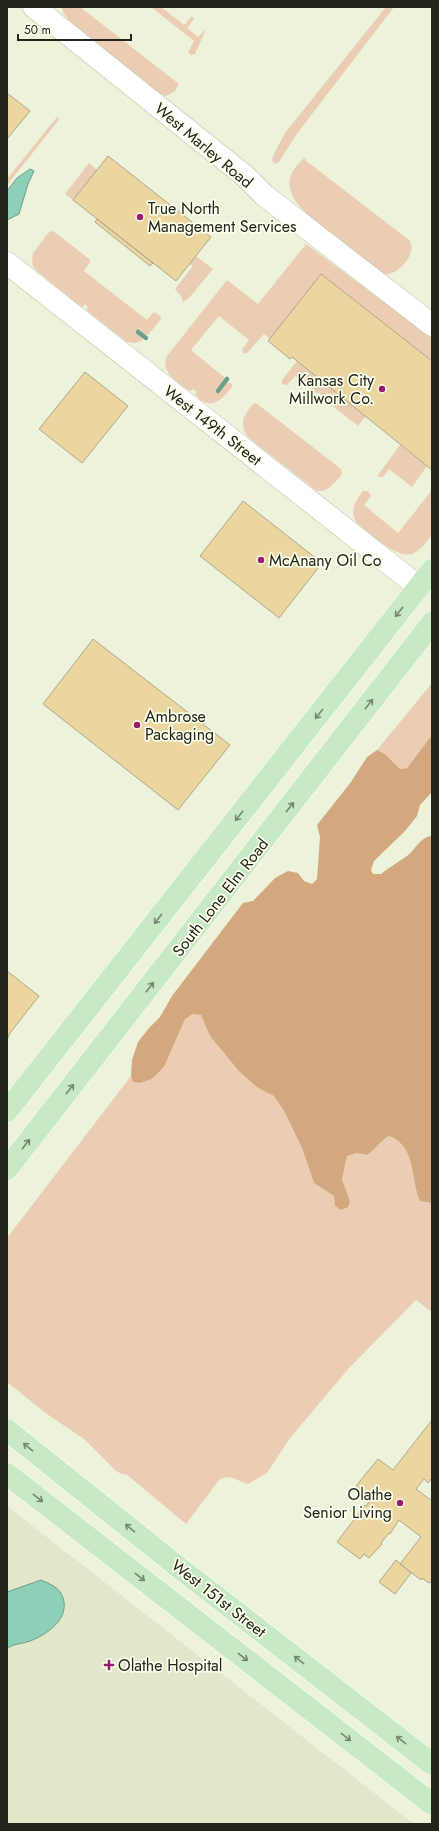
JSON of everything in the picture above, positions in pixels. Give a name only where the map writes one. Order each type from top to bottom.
[{"type":"main road","points":[[7,1111],[432,570]]},
{"type":"main road","name":"South Lone Elm Road","points":[[7,1169],[432,623]]},
{"type":"main road","name":"West 151st Street","points":[[7,1430],[182,1570],[432,1764]]},
{"type":"main road","name":"West 151st Street","points":[[7,1474],[432,1804]]},
{"type":"street","name":"West Marley Road","points":[[34,7],[245,176],[264,196],[432,325]]},
{"type":"street","name":"West 149th Street","points":[[7,263],[419,587]]},
{"type":"shaded area","points":[[61,7],[80,7],[179,84],[175,91],[166,96],[159,94],[67,20],[68,18],[64,14]]},
{"type":"shaded area","points":[[151,7],[161,7],[184,25],[192,16],[194,19],[187,28],[198,37],[206,29],[195,54],[191,55],[188,52],[194,41]]},
{"type":"shaded area","points":[[386,7],[394,7],[296,135],[279,162],[274,164],[272,160],[285,133]]},
{"type":"shaded area","points":[[57,117],[59,118],[58,121],[7,185],[7,179]]},
{"type":"shaded area","points":[[306,158],[305,160],[409,240],[411,251],[409,257],[400,268],[388,274],[382,274],[316,221],[297,203],[291,193],[290,182],[293,171],[303,159]]},
{"type":"shaded area","points":[[89,163],[97,170],[73,200],[65,194]]},
{"type":"shaded area","points":[[30,169],[34,171],[28,184],[19,214],[7,220],[7,191],[17,178]]},
{"type":"shaded area","points":[[52,231],[89,259],[90,262],[84,271],[147,320],[154,312],[160,316],[161,319],[148,335],[143,334],[141,336],[143,340],[136,343],[127,342],[91,314],[86,309],[88,307],[85,304],[83,307],[79,305],[37,271],[33,266],[33,253],[49,232]]},
{"type":"shaded area","points":[[306,244],[432,338],[432,361],[321,274],[270,339],[264,334],[247,353],[243,353],[242,350],[249,340],[219,316],[191,350],[225,378],[216,392],[219,393],[227,382],[232,384],[232,387],[224,397],[215,402],[206,402],[195,394],[197,392],[193,389],[191,391],[188,390],[175,380],[168,372],[166,367],[165,362],[167,356],[227,280],[258,304]]},
{"type":"shaded area","points":[[196,256],[213,269],[189,298],[183,302],[181,296],[175,289],[193,266],[190,264]]},
{"type":"shaded area","points":[[297,361],[366,416],[358,426],[295,376],[287,385],[282,384],[282,380]]},
{"type":"shaded area","points":[[256,403],[341,469],[342,474],[331,486],[325,490],[317,491],[248,437],[243,428],[243,420],[253,404]]},
{"type":"shaded area","points":[[400,445],[427,466],[412,487],[389,469],[383,477],[379,477],[378,475]]},
{"type":"shaded area","points":[[432,490],[432,535],[417,552],[414,553],[407,554],[392,550],[358,524],[353,515],[357,499],[363,491],[368,491],[371,496],[364,505],[398,533]]},
{"type":"shaded area","points":[[432,683],[432,735],[407,768],[400,769],[385,754],[377,750]]},
{"type":"shaded area","points":[[432,735],[432,792],[420,805],[417,816],[405,831],[374,861],[371,870],[373,874],[381,874],[407,856],[424,839],[432,836],[432,1203],[420,1201],[408,1156],[398,1141],[389,1136],[367,1155],[357,1153],[347,1156],[342,1179],[350,1201],[348,1207],[341,1210],[335,1206],[334,1196],[314,1183],[302,1148],[284,1111],[274,1096],[258,1088],[239,1071],[210,1036],[201,1015],[193,1014],[185,1019],[164,1067],[152,1079],[140,1083],[133,1082],[131,1076],[132,1060],[138,1042],[160,1017],[172,996],[243,903],[253,901],[275,878],[288,871],[298,873],[304,881],[312,884],[317,879],[320,837],[317,825],[351,782],[367,757],[377,750],[385,754],[400,769],[407,768]]},
{"type":"shaded area","points":[[194,1014],[201,1015],[210,1036],[258,1088],[274,1096],[284,1111],[302,1148],[314,1183],[334,1196],[335,1206],[341,1210],[348,1207],[350,1201],[342,1179],[347,1156],[357,1153],[367,1155],[389,1136],[398,1141],[404,1148],[411,1164],[420,1201],[432,1203],[432,1312],[416,1300],[350,1367],[290,1438],[267,1473],[248,1484],[230,1477],[219,1480],[186,1524],[126,1474],[124,1475],[116,1471],[84,1439],[47,1414],[7,1382],[7,1238],[131,1076],[134,1082],[140,1083],[152,1079],[164,1067],[185,1018]]},
{"type":"shaded area","name":"Olathe Hospital","points":[[7,1506],[414,1824],[7,1824]]},
{"type":"shaded area","points":[[41,1580],[53,1586],[61,1594],[64,1602],[62,1616],[53,1628],[47,1632],[33,1640],[14,1645],[7,1649],[7,1592]]},
{"type":"building","points":[[7,93],[30,111],[7,139]]},
{"type":"building","name":"True North Management Services","points":[[108,156],[211,237],[176,281],[73,200]]},
{"type":"building","points":[[97,219],[153,263],[150,266],[95,222]]},
{"type":"building","name":"Kansas City Millwork Co.","points":[[321,274],[432,361],[432,470],[292,357],[290,359],[268,341]]},
{"type":"building","points":[[85,372],[128,406],[82,463],[39,429]]},
{"type":"building","name":"McAnany Oil Co","points":[[243,501],[322,563],[279,618],[200,556]]},
{"type":"building","name":"Ambrose Packaging","points":[[93,639],[230,745],[178,810],[43,704]]},
{"type":"building","points":[[7,971],[39,996],[10,1033],[7,1040]]},
{"type":"building","name":"Olathe Senior Living","points":[[432,1420],[432,1478],[428,1483],[424,1479],[416,1489],[432,1501],[432,1581],[429,1583],[422,1578],[421,1580],[400,1564],[421,1537],[399,1520],[390,1534],[389,1533],[381,1543],[382,1544],[369,1558],[364,1554],[360,1559],[337,1542],[372,1498],[356,1486],[378,1459],[393,1470]]},
{"type":"building","points":[[396,1560],[411,1573],[395,1594],[379,1582]]},
{"type":"waterway","points":[[138,332],[146,338]]},
{"type":"waterway","points":[[218,391],[227,379]]},
{"type":"place","name":"True North Management Services","points":[[140,217]]},
{"type":"place","name":"Kansas City Millwork Co.","points":[[382,389]]},
{"type":"place","name":"McAnany Oil Co","points":[[261,560]]},
{"type":"place","name":"Ambrose Packaging","points":[[137,725]]},
{"type":"place","name":"Olathe Senior Living","points":[[400,1503]]},
{"type":"place","name":"Olathe Hospital","points":[[109,1665]]}]
